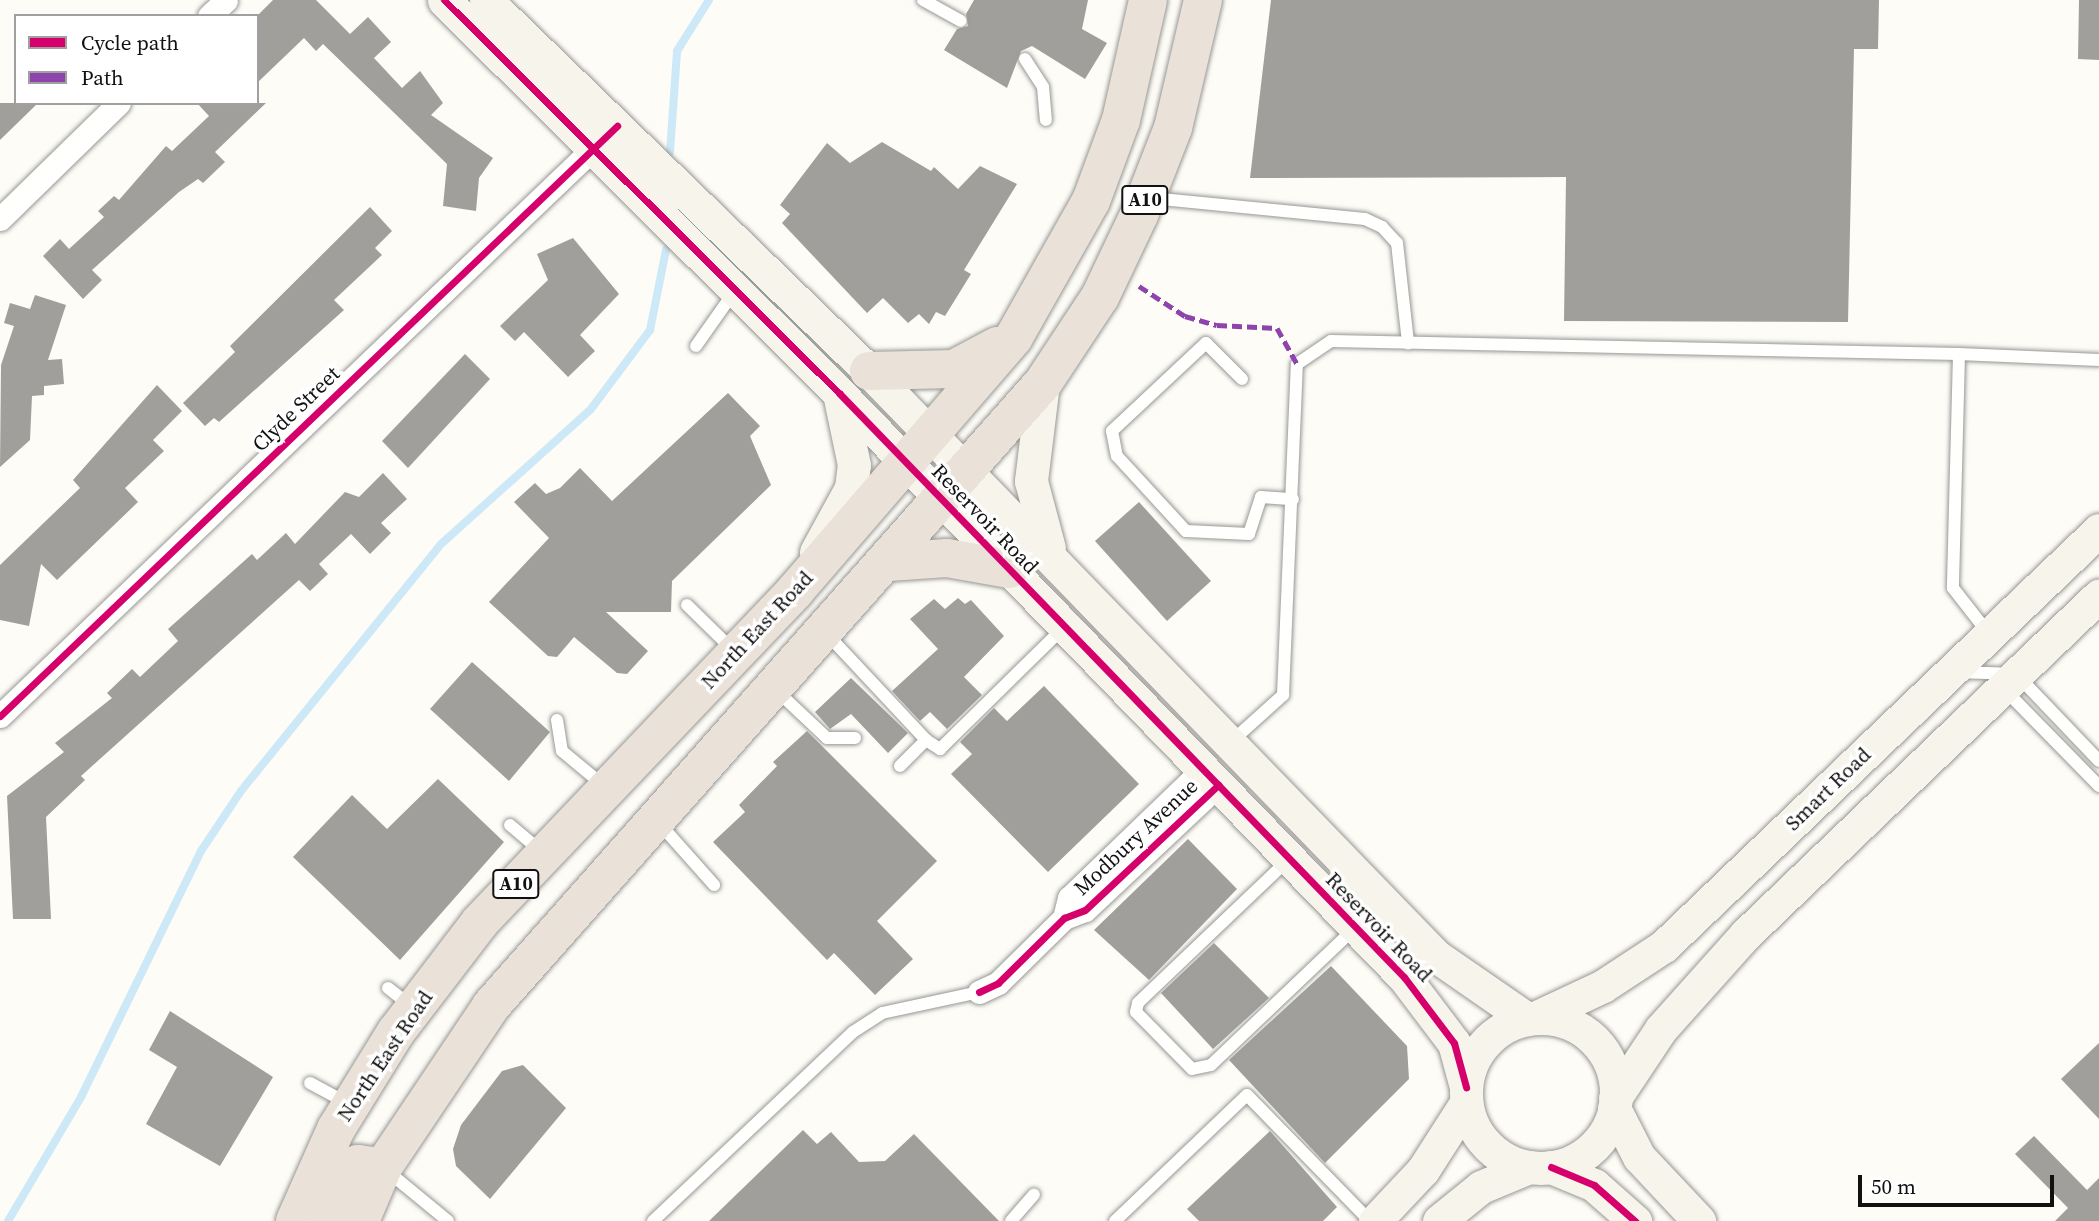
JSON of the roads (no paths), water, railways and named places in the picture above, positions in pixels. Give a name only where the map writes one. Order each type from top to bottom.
[{"type":"highway","name":"North East Road","points":[[295,1221],[401,998],[480,922],[795,591],[1014,337],[1095,190],[1121,120],[1149,0]]},
{"type":"highway","name":"A10","points":[[360,1221],[383,1167],[491,1006],[889,562],[1043,383],[1100,297],[1146,197],[1173,128],[1203,0]]},
{"type":"highway","points":[[869,370],[954,369],[1014,337]]},
{"type":"highway","points":[[889,562],[947,558],[1009,569]]},
{"type":"highway","points":[[325,1221],[358,1164],[383,1167]]},
{"type":"main road","name":"Reservoir Road","points":[[444,0],[839,393],[1356,927],[1442,1025],[1454,1043],[1466,1095]]},
{"type":"main road","name":"Reservoir Road","points":[[486,0],[869,370],[1232,741],[1436,956],[1531,1018]]},
{"type":"main road","points":[[1043,383],[1031,481],[1051,554]]},
{"type":"main road","points":[[795,591],[851,488],[854,465],[839,393]]},
{"type":"main road","name":"Smart Road","points":[[1531,1018],[1603,986],[1664,946],[2099,530]]},
{"type":"main road","points":[[1439,1221],[1481,1186],[1592,1147],[1615,1103],[1661,1029],[1746,934],[2099,595]]},
{"type":"main road","points":[[1372,1221],[1423,1170],[1466,1095],[1481,1046],[1531,1018],[1558,1020],[1589,1036],[1610,1064],[1615,1103],[1639,1157],[1699,1221]]},
{"type":"main road","points":[[1466,1095],[1492,1150],[1594,1185],[1634,1221]]},
{"type":"street","points":[[211,14],[226,0]]},
{"type":"street","points":[[0,219],[117,105]]},
{"type":"street","name":"Clyde Street","points":[[0,716],[617,126]]},
{"type":"street","name":"Modbury Avenue","points":[[979,992],[998,983],[1064,918],[1085,910],[1210,777]]},
{"type":"lane","points":[[923,0],[961,21]]},
{"type":"lane","points":[[1025,59],[1043,87],[1046,120]]},
{"type":"lane","points":[[1146,197],[1365,219],[1382,227],[1396,243],[1408,343]]},
{"type":"lane","points":[[696,346],[736,290]]},
{"type":"lane","points":[[1232,741],[1283,695],[1297,364],[1331,341],[1959,354],[2099,360]]},
{"type":"lane","points":[[1242,379],[1206,343],[1112,431],[1117,456],[1186,531],[1249,534],[1261,497],[1293,499]]},
{"type":"lane","points":[[1959,354],[1953,588],[1989,635]]},
{"type":"lane","points":[[687,606],[736,653]]},
{"type":"lane","points":[[826,632],[926,740],[940,749],[1065,627]]},
{"type":"lane","points":[[1951,671],[2009,681],[2099,761]]},
{"type":"lane","points":[[2009,681],[2099,786]]},
{"type":"lane","points":[[774,688],[827,738],[855,738]]},
{"type":"lane","points":[[557,720],[562,751],[607,789]]},
{"type":"lane","points":[[900,766],[926,740]]},
{"type":"lane","points":[[656,820],[714,885]]},
{"type":"lane","points":[[510,825],[545,854]]},
{"type":"lane","points":[[1290,858],[1143,994],[1136,1012],[1192,1069],[1211,1065],[1356,927]]},
{"type":"lane","name":"Modbury Avenue","points":[[653,1221],[853,1032],[882,1013],[979,992]]},
{"type":"lane","points":[[310,1083],[351,1105]]},
{"type":"lane","points":[[1115,1221],[1247,1095],[1372,1221]]},
{"type":"lane","points":[[383,1167],[448,1221]]},
{"type":"lane","points":[[1011,1221],[1034,1195]]},
{"type":"waterway","points":[[670,152],[677,51],[709,0]]},
{"type":"waterway","points":[[8,1221],[81,1097],[201,851],[241,791],[440,545],[591,409],[650,330],[666,250]]}]
